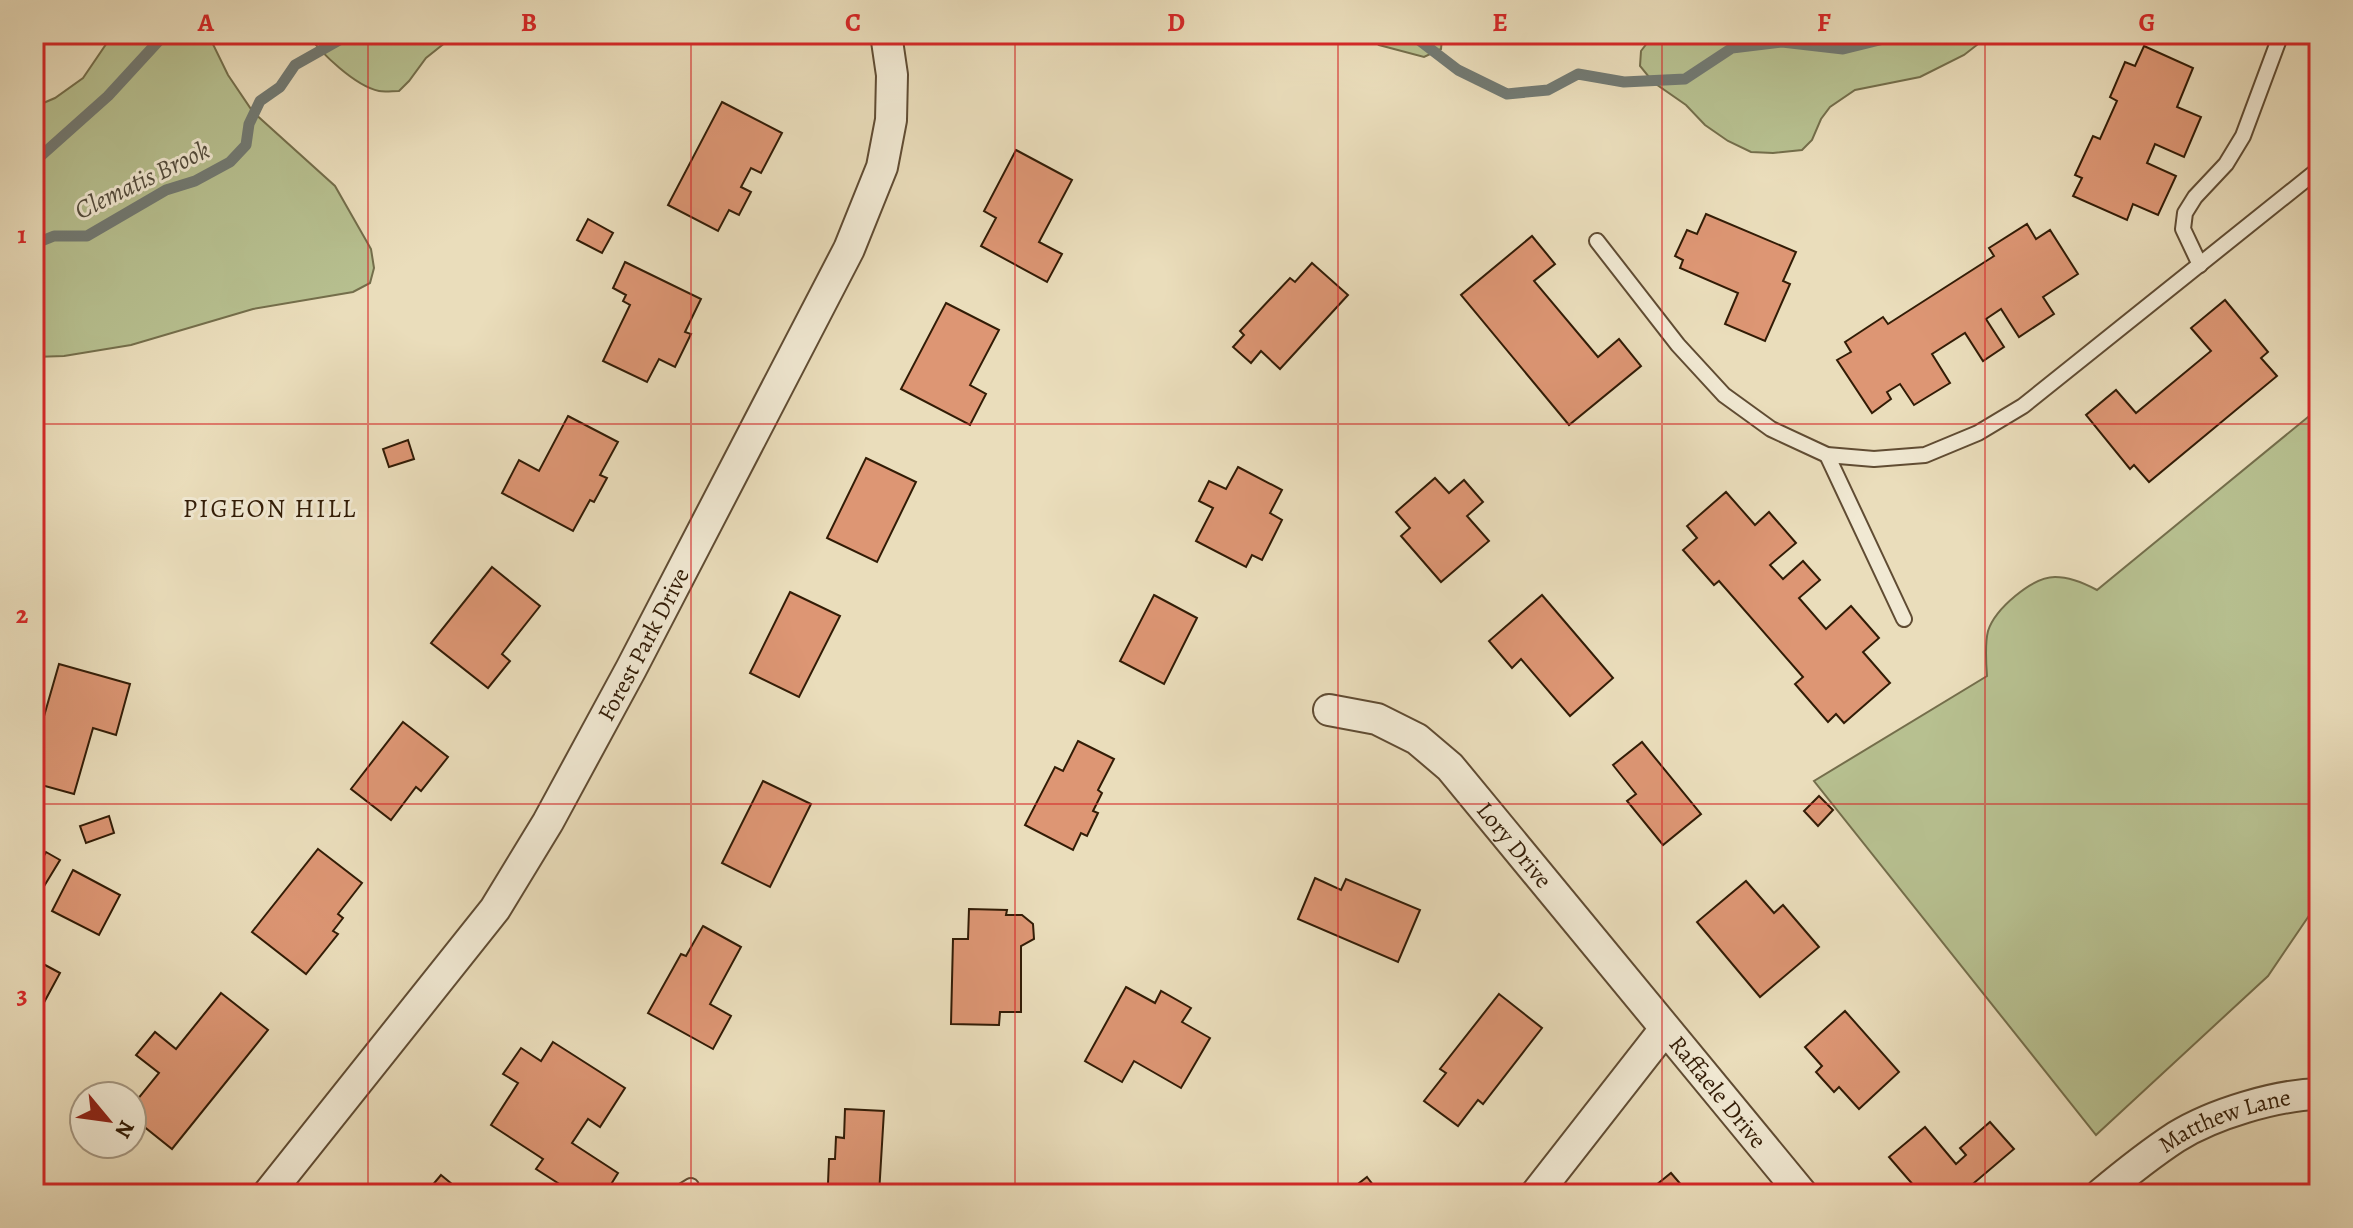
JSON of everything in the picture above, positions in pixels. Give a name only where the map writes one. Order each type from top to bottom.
[{"type":"street","name":"Forest Park Drive","points":[[268,1194],[495,909],[548,822],[631,669],[855,236],[882,167],[891,120],[892,75],[886,34]]},
{"type":"street","name":"Lory Drive","points":[[1329,710],[1377,719],[1417,739],[1450,767],[1665,1029]]},
{"type":"street","points":[[1536,1194],[1665,1029]]},
{"type":"street","name":"Raffaele Drive","points":[[1665,1029],[1802,1194]]},
{"type":"street","name":"Matthew Lane","points":[[2101,1194],[2178,1136],[2233,1112],[2295,1094],[2319,1094]]},
{"type":"lane","points":[[2200,265],[2183,229],[2185,213],[2195,197],[2226,164],[2243,136],[2281,34]]},
{"type":"lane","points":[[1597,241],[1678,345],[1724,395],[1771,429],[1827,455],[1874,459],[1925,455],[1978,433],[2023,406],[2319,169]]},
{"type":"lane","points":[[1827,455],[1904,619]]},
{"type":"green space","points":[[113,34],[208,34],[228,75],[253,112],[335,186],[371,249],[374,268],[370,283],[353,292],[253,309],[131,345],[64,356],[34,357],[34,107],[55,98],[83,78]]},
{"type":"green space","points":[[307,34],[456,34],[426,58],[399,91],[379,91],[349,76]]},
{"type":"green space","points":[[1363,34],[1440,34],[1441,49],[1424,57],[1379,45]]},
{"type":"green space","points":[[1654,34],[1991,34],[1964,55],[1920,77],[1855,90],[1830,107],[1812,140],[1802,150],[1773,153],[1751,152],[1728,141],[1653,82],[1640,66],[1641,51]]},
{"type":"green space","points":[[2319,408],[2319,901],[2268,976],[2096,1135],[1814,781],[1987,676],[1988,631],[1998,613],[2026,588],[2055,577],[2077,581],[2097,590]]},
{"type":"building","points":[[2144,46],[2193,68],[2177,107],[2201,117],[2184,157],[2155,144],[2147,163],[2176,176],[2158,215],[2133,204],[2127,220],[2073,196],[2082,178],[2075,175],[2093,136],[2100,139],[2117,101],[2110,97],[2125,62],[2135,66]]},
{"type":"building","points":[[722,102],[782,133],[761,173],[751,168],[741,187],[751,192],[739,215],[729,210],[718,231],[668,205]]},
{"type":"building","points":[[1016,150],[1072,180],[1039,242],[1062,254],[1047,282],[981,246],[996,218],[984,211]]},
{"type":"building","points":[[1706,214],[1796,252],[1783,281],[1790,284],[1765,341],[1725,324],[1738,293],[1680,268],[1683,260],[1675,256],[1687,230],[1697,234]]},
{"type":"building","points":[[588,219],[613,233],[602,253],[577,240]]},
{"type":"building","points":[[2027,224],[2036,239],[2050,230],[2078,274],[2043,297],[2054,314],[2019,337],[2001,309],[1986,319],[2004,347],[1983,361],[1965,333],[1932,354],[1950,383],[1914,405],[1900,384],[1887,392],[1891,399],[1872,413],[1837,360],[1851,352],[1845,342],[1883,317],[1888,324],[1994,256],[1989,248]]},
{"type":"building","points":[[1532,236],[1555,264],[1534,281],[1598,357],[1619,339],[1641,366],[1569,425],[1461,295]]},
{"type":"building","points":[[625,262],[701,299],[685,332],[691,334],[675,367],[659,359],[647,382],[603,361],[630,305],[623,301],[626,295],[613,288]]},
{"type":"building","points":[[1312,263],[1348,295],[1280,369],[1261,351],[1251,363],[1233,347],[1244,335],[1240,331],[1290,278],[1295,282]]},
{"type":"building","points":[[2225,300],[2268,352],[2261,358],[2277,376],[2149,482],[2134,465],[2130,469],[2086,415],[2116,390],[2136,413],[2211,351],[2191,328]]},
{"type":"building","points":[[946,303],[999,330],[970,385],[986,394],[970,425],[901,389]]},
{"type":"building","points":[[568,416],[618,442],[600,475],[607,478],[594,502],[590,500],[573,531],[502,493],[519,460],[539,471]]},
{"type":"building","points":[[408,440],[414,459],[389,467],[383,449]]},
{"type":"building","points":[[866,458],[916,482],[877,562],[827,538]]},
{"type":"building","points":[[1238,467],[1282,490],[1270,513],[1282,520],[1262,560],[1252,555],[1246,567],[1196,541],[1213,508],[1199,501],[1209,481],[1226,489]]},
{"type":"building","points":[[1435,478],[1449,493],[1464,480],[1483,502],[1467,516],[1489,541],[1441,582],[1401,536],[1410,528],[1396,512]]},
{"type":"building","points":[[1726,492],[1755,525],[1769,512],[1796,543],[1770,565],[1783,579],[1803,561],[1820,580],[1799,598],[1826,629],[1851,606],[1879,638],[1863,652],[1890,683],[1844,723],[1836,714],[1828,722],[1795,684],[1803,677],[1719,581],[1714,585],[1683,550],[1697,538],[1687,526]]},
{"type":"building","points":[[492,567],[540,606],[502,654],[510,661],[488,688],[431,643]]},
{"type":"building","points":[[790,592],[840,616],[799,697],[750,673]]},
{"type":"building","points":[[1154,595],[1197,618],[1164,684],[1120,661]]},
{"type":"building","points":[[1542,595],[1613,678],[1570,716],[1521,659],[1512,668],[1489,641]]},
{"type":"building","points":[[59,664],[130,684],[116,735],[93,728],[74,794],[34,783],[34,751]]},
{"type":"building","points":[[403,722],[448,757],[421,791],[416,787],[391,820],[351,789]]},
{"type":"building","points":[[1078,741],[1114,759],[1098,790],[1102,793],[1093,811],[1098,813],[1087,836],[1081,833],[1073,850],[1025,825],[1055,767],[1063,771]]},
{"type":"building","points":[[1642,742],[1701,814],[1663,845],[1627,801],[1636,794],[1613,765]]},
{"type":"building","points":[[763,781],[811,804],[770,887],[722,863]]},
{"type":"building","points":[[1819,796],[1833,810],[1818,826],[1804,811]]},
{"type":"building","points":[[109,816],[114,833],[86,843],[80,826]]},
{"type":"building","points":[[318,849],[362,883],[338,914],[343,918],[333,931],[338,934],[306,974],[252,932]]},
{"type":"building","points":[[46,852],[60,860],[43,888],[34,883],[34,874]]},
{"type":"building","points":[[73,870],[120,895],[99,935],[52,911]]},
{"type":"building","points":[[1315,878],[1341,890],[1346,879],[1420,910],[1398,962],[1298,919]]},
{"type":"building","points":[[1746,881],[1774,913],[1783,905],[1819,947],[1760,997],[1697,922]]},
{"type":"building","points":[[969,909],[1007,910],[1006,915],[1022,915],[1033,924],[1034,939],[1021,946],[1021,1012],[1000,1012],[999,1025],[951,1024],[953,939],[968,939]]},
{"type":"building","points":[[703,926],[741,947],[710,1004],[731,1016],[713,1049],[648,1013],[681,954],[686,956]]},
{"type":"building","points":[[34,959],[60,973],[34,1021]]},
{"type":"building","points":[[1126,987],[1155,1003],[1161,991],[1191,1008],[1182,1022],[1210,1038],[1181,1088],[1134,1061],[1122,1082],[1085,1061]]},
{"type":"building","points":[[221,993],[268,1030],[172,1149],[148,1130],[148,1086],[159,1073],[136,1055],[155,1032],[176,1049]]},
{"type":"building","points":[[1499,994],[1542,1028],[1483,1104],[1478,1100],[1458,1126],[1424,1101],[1446,1073],[1440,1069]]},
{"type":"building","points":[[1845,1011],[1899,1072],[1859,1109],[1839,1087],[1834,1092],[1816,1072],[1822,1066],[1805,1047]]},
{"type":"building","points":[[553,1042],[625,1088],[600,1127],[588,1119],[572,1143],[618,1173],[605,1194],[575,1194],[536,1169],[543,1159],[491,1125],[518,1083],[503,1074],[521,1048],[541,1061]]},
{"type":"building","points":[[845,1109],[884,1111],[879,1194],[833,1194],[833,1184],[828,1184],[829,1159],[835,1159],[836,1137],[844,1138]]},
{"type":"building","points":[[1990,1122],[2014,1149],[1961,1194],[1921,1194],[1889,1157],[1925,1127],[1956,1164],[1966,1155],[1960,1148]]},
{"type":"building","points":[[1671,1173],[1689,1194],[1645,1194]]},
{"type":"building","points":[[441,1175],[464,1194],[425,1194]]},
{"type":"building","points":[[1367,1177],[1380,1194],[1345,1194]]},
{"type":"building","points":[[2314,1181],[2319,1187],[2319,1194],[2283,1194],[2294,1185],[2300,1192]]},
{"type":"waterway","name":"Clematis Brook","points":[[34,162],[108,96],[165,34]]},
{"type":"waterway","name":"Clematis Brook","points":[[34,244],[54,236],[87,236],[166,190],[195,181],[230,162],[246,145],[249,124],[260,101],[280,87],[295,65],[350,34]]},
{"type":"waterway","name":"Clematis Brook","points":[[1411,34],[1458,70],[1507,94],[1548,90],[1578,74],[1624,82],[1685,79],[1732,48],[1782,42],[1843,49],[1904,34]]},
{"type":"district","name":"PIGEON HILL","points":[[270,508]]}]
